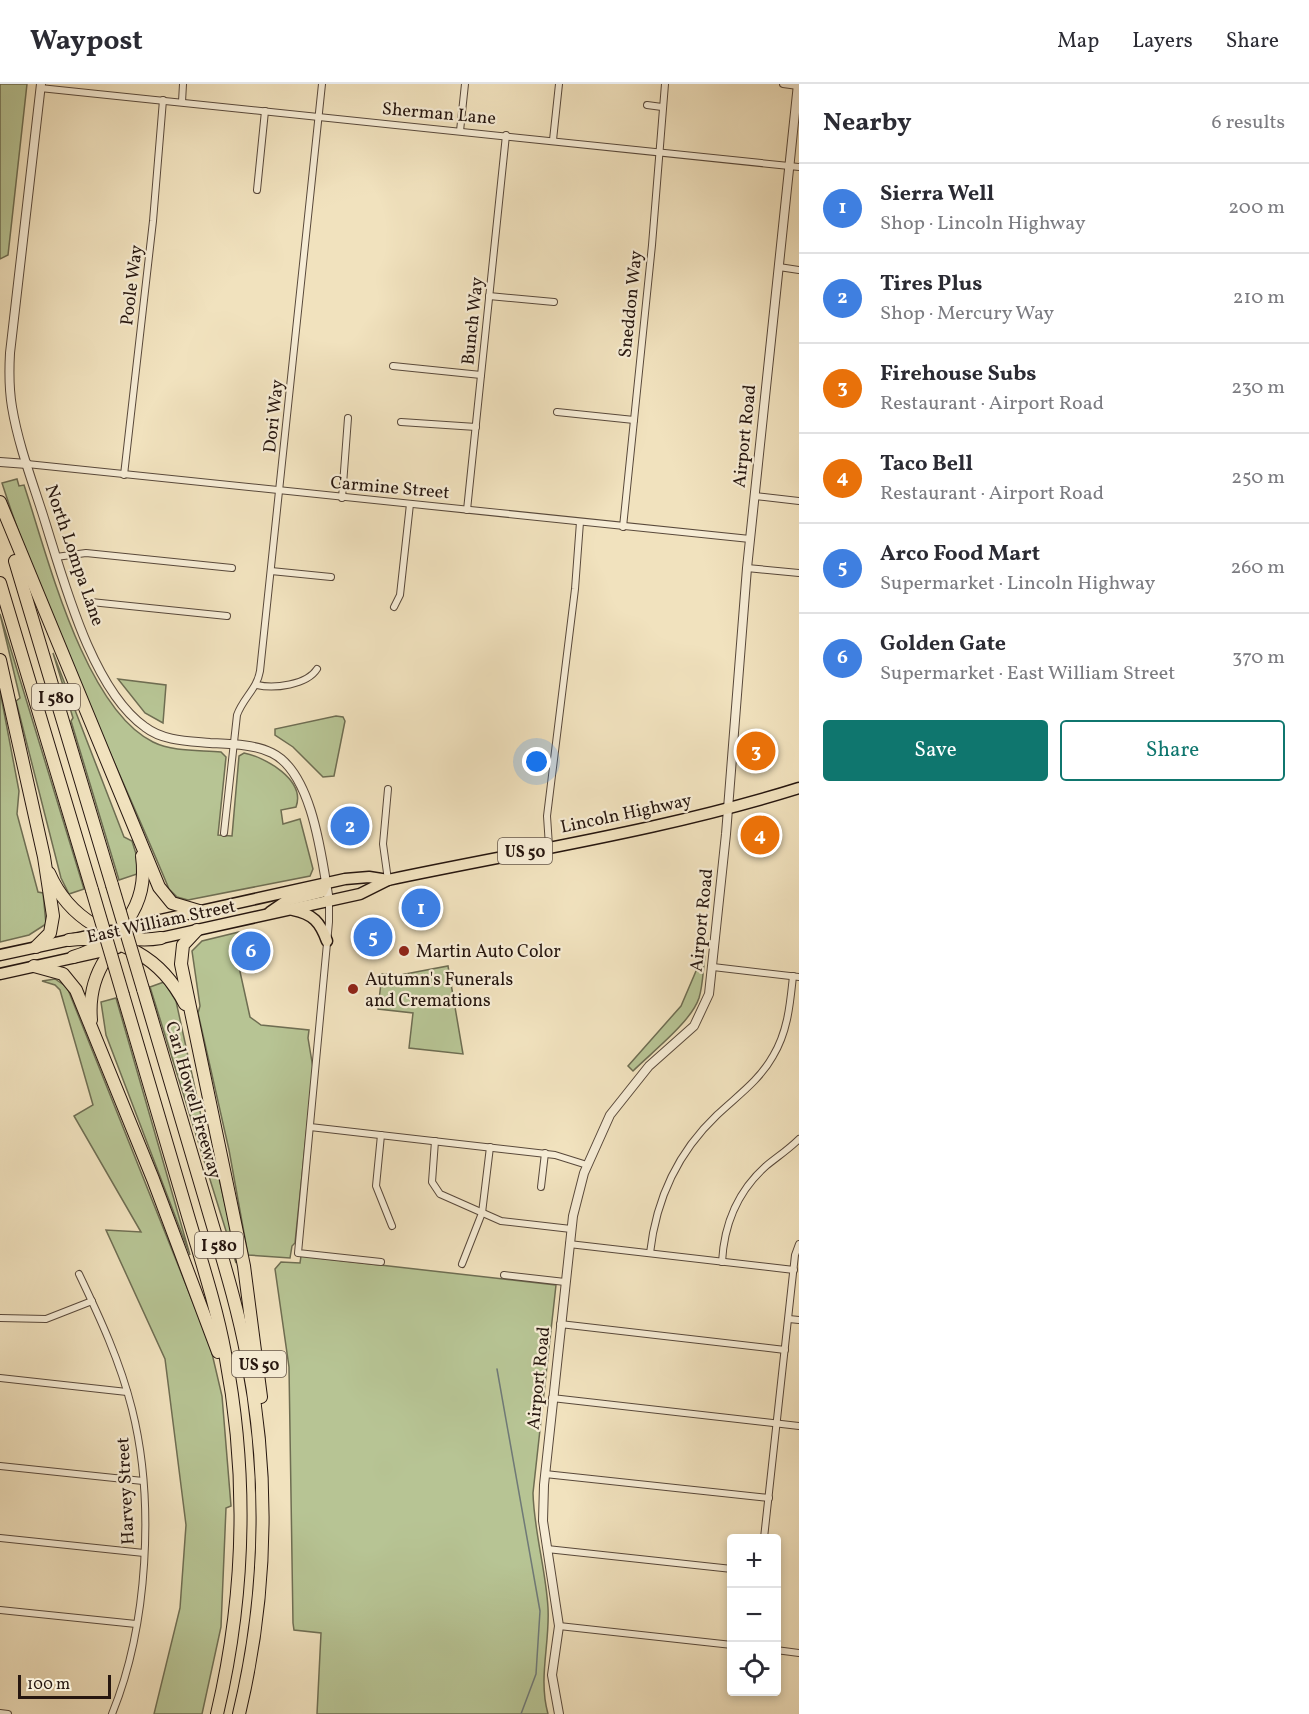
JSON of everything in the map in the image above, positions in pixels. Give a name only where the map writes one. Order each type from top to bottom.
[{"type":"highway","points":[[0,502],[136,834],[165,897],[177,905],[199,911]]},
{"type":"highway","name":"Carl Howell Freeway","points":[[0,509],[239,1317],[253,1390],[263,1506],[256,1622],[239,1714]]},
{"type":"highway","name":"Carl Howell Freeway","points":[[0,583],[214,1306],[234,1411],[241,1488],[240,1552],[231,1644],[217,1714]]},
{"type":"highway","points":[[0,660],[44,857],[54,923],[49,936],[36,947]]},
{"type":"highway","points":[[73,957],[117,939],[135,905],[142,883],[143,860],[136,834]]},
{"type":"highway","points":[[44,857],[52,880],[64,899],[83,917],[147,957],[166,974],[190,1016]]},
{"type":"highway","name":"US 50","points":[[156,921],[117,939],[99,971],[92,991],[91,1013],[94,1030],[200,1300],[234,1411]]},
{"type":"highway","name":"US 50","points":[[197,930],[183,945],[180,956],[190,1016],[253,1317],[261,1396],[263,1506]]},
{"type":"highway","points":[[69,940],[141,941],[161,938]]},
{"type":"highway","points":[[34,966],[55,971],[67,977],[94,1030]]},
{"type":"main road","name":"Lincoln Highway","points":[[326,883],[362,877],[388,880],[727,809],[799,788]]},
{"type":"main road","name":"Lincoln Highway","points":[[329,901],[372,890],[388,880]]},
{"type":"main road","name":"East William Street","points":[[156,921],[326,883]]},
{"type":"main road","points":[[268,914],[286,901],[322,892],[326,883]]},
{"type":"main road","name":"East William Street","points":[[161,938],[329,901]]},
{"type":"main road","points":[[290,910],[314,918],[321,925],[327,941]]},
{"type":"main road","name":"East William Street","points":[[0,955],[69,940]]},
{"type":"main road","name":"East William Street","points":[[0,974],[73,957]]},
{"type":"street","points":[[92,92],[93,84]]},
{"type":"street","points":[[182,102],[183,84]]},
{"type":"street","name":"Dori Way","points":[[224,833],[233,745],[240,708],[257,685],[322,84]]},
{"type":"street","points":[[460,131],[465,84]]},
{"type":"street","points":[[553,140],[559,84]]},
{"type":"street","name":"Sneddon Way","points":[[623,527],[652,245],[665,84]]},
{"type":"street","points":[[783,84],[798,85]]},
{"type":"street","name":"Airport Road","points":[[559,1714],[552,1675],[559,1626],[543,1521],[552,1398],[575,1200],[587,1165],[615,1108],[650,1066],[697,1022],[708,999],[713,967],[747,568],[779,267],[794,166],[798,85]]},
{"type":"street","name":"Sherman Lane","points":[[40,86],[794,166]]},
{"type":"street","name":"North Lompa Lane","points":[[40,86],[10,365],[12,410],[56,557],[86,640],[109,683],[132,716],[146,728],[163,736],[273,753],[285,761],[297,775],[307,799],[329,901]]},
{"type":"street","name":"Poole Way","points":[[123,475],[153,222],[163,99]]},
{"type":"street","points":[[647,105],[662,107]]},
{"type":"street","points":[[257,190],[265,111]]},
{"type":"street","name":"Bunch Way","points":[[467,510],[507,135]]},
{"type":"street","points":[[779,267],[799,270]]},
{"type":"street","points":[[489,296],[554,302]]},
{"type":"street","points":[[393,366],[481,375]]},
{"type":"street","points":[[557,412],[634,420]]},
{"type":"street","points":[[342,498],[348,418]]},
{"type":"street","points":[[401,422],[476,427]]},
{"type":"street","points":[[0,462],[27,464]]},
{"type":"street","name":"Carmine Street","points":[[27,464],[750,539]]},
{"type":"street","points":[[755,496],[799,501]]},
{"type":"street","points":[[394,607],[400,595],[410,504]]},
{"type":"street","points":[[549,846],[547,816],[575,589],[580,522]]},
{"type":"street","points":[[56,557],[86,554],[232,568]]},
{"type":"street","points":[[747,568],[799,573]]},
{"type":"street","points":[[271,571],[331,577]]},
{"type":"street","points":[[91,602],[227,616]]},
{"type":"street","points":[[257,685],[274,686],[303,680],[311,677],[317,669]]},
{"type":"street","points":[[388,789],[383,844],[388,880]]},
{"type":"street","points":[[329,901],[298,1253],[381,1262]]},
{"type":"street","points":[[650,1253],[658,1211],[681,1158],[707,1125],[759,1077],[777,1049],[787,1020],[796,976],[713,967]]},
{"type":"street","points":[[310,1127],[545,1153],[587,1165]]},
{"type":"street","points":[[381,1136],[376,1186],[392,1226]]},
{"type":"street","points":[[722,1262],[729,1220],[741,1196],[764,1168],[799,1139]]},
{"type":"street","points":[[435,1141],[431,1178],[434,1189],[442,1196],[509,1222],[571,1229]]},
{"type":"street","points":[[462,1264],[482,1212],[490,1147]]},
{"type":"street","points":[[541,1187],[545,1153]]},
{"type":"street","points":[[569,1244],[794,1270]]},
{"type":"street","points":[[765,1534],[794,1270],[799,1244]]},
{"type":"street","name":"Harvey Street","points":[[79,1274],[109,1338],[127,1392],[139,1440],[143,1481],[144,1553],[136,1624],[112,1714]]},
{"type":"street","points":[[504,1275],[565,1282]]},
{"type":"street","points":[[0,1318],[45,1319],[92,1301]]},
{"type":"street","points":[[789,1319],[799,1320]]},
{"type":"street","points":[[560,1324],[785,1350]]},
{"type":"street","points":[[0,1378],[127,1392]]},
{"type":"street","points":[[552,1398],[799,1426]]},
{"type":"street","points":[[0,1466],[143,1481]]},
{"type":"street","points":[[545,1474],[769,1498]]},
{"type":"street","points":[[0,1538],[144,1553]]},
{"type":"street","points":[[547,1549],[727,1568]]},
{"type":"street","points":[[0,1610],[136,1624]]},
{"type":"street","points":[[559,1626],[727,1644]]},
{"type":"street","points":[[781,1651],[799,1653]]},
{"type":"street","points":[[0,1713],[8,1714]]},
{"type":"green space","points":[[0,84],[27,84],[8,255],[0,259]]},
{"type":"green space","points":[[17,479],[19,486],[24,485],[71,627],[88,664],[107,697],[129,724],[153,742],[178,749],[221,752],[226,757],[218,835],[232,836],[239,756],[244,753],[253,755],[282,771],[295,788],[297,797],[296,807],[281,810],[283,824],[300,819],[313,869],[310,876],[188,900],[177,897],[169,889],[39,587],[2,483]]},
{"type":"green space","points":[[0,614],[84,889],[69,894],[61,878],[16,701],[20,698]]},
{"type":"green space","points":[[53,653],[124,837],[132,841],[137,857],[137,874],[119,880]]},
{"type":"green space","points":[[118,679],[166,685],[163,723],[145,713]]},
{"type":"green space","points":[[0,691],[19,791],[17,814],[38,892],[43,893],[46,924],[29,935],[0,942]]},
{"type":"green space","points":[[336,716],[343,717],[345,721],[334,776],[323,777],[293,747],[275,735],[275,729]]},
{"type":"green space","points":[[239,932],[242,946],[235,949],[250,1017],[261,1025],[309,1030],[308,1038],[313,1068],[295,1243],[292,1246],[290,1258],[248,1255],[229,1150],[198,1013],[200,1006],[192,951],[202,941]]},
{"type":"green space","points":[[705,956],[702,983],[695,1007],[680,1027],[633,1071],[628,1066],[681,1006],[696,971],[699,957]]},
{"type":"green space","points":[[448,966],[463,1054],[409,1048],[413,1013],[378,1009],[382,974],[400,975]]},
{"type":"green space","points":[[55,979],[67,987],[210,1345],[222,1396],[231,1506],[226,1508],[221,1627],[202,1714],[154,1714],[180,1608],[186,1525],[165,1359],[106,1230],[141,1232],[74,1116],[93,1105],[60,990],[55,985],[42,981]]},
{"type":"green space","points":[[164,982],[176,1001],[208,1148],[212,1149],[234,1241],[236,1263],[150,987]]},
{"type":"green space","points":[[116,998],[190,1255],[106,1035],[101,1002]]},
{"type":"green space","points":[[301,1256],[556,1285],[533,1493],[548,1608],[544,1687],[548,1714],[317,1714],[321,1633],[294,1630],[293,1623],[289,1367],[275,1269],[281,1262],[300,1263]]},
{"type":"waterway","points":[[497,1369],[540,1611],[536,1674],[521,1714]]},
{"type":"place","name":"Firehouse Subs","points":[[756,751]]},
{"type":"place","name":"Tires Plus","points":[[350,826]]},
{"type":"place","name":"Taco Bell","points":[[760,835]]},
{"type":"place","name":"Sierra Well","points":[[421,908]]},
{"type":"place","name":"Arco Food Mart","points":[[373,937]]},
{"type":"place","name":"Golden Gate","points":[[251,951]]},
{"type":"place","name":"Martin Auto Color","points":[[404,951]]},
{"type":"place","name":"Autumn's Funerals and Cremations","points":[[353,989]]}]
